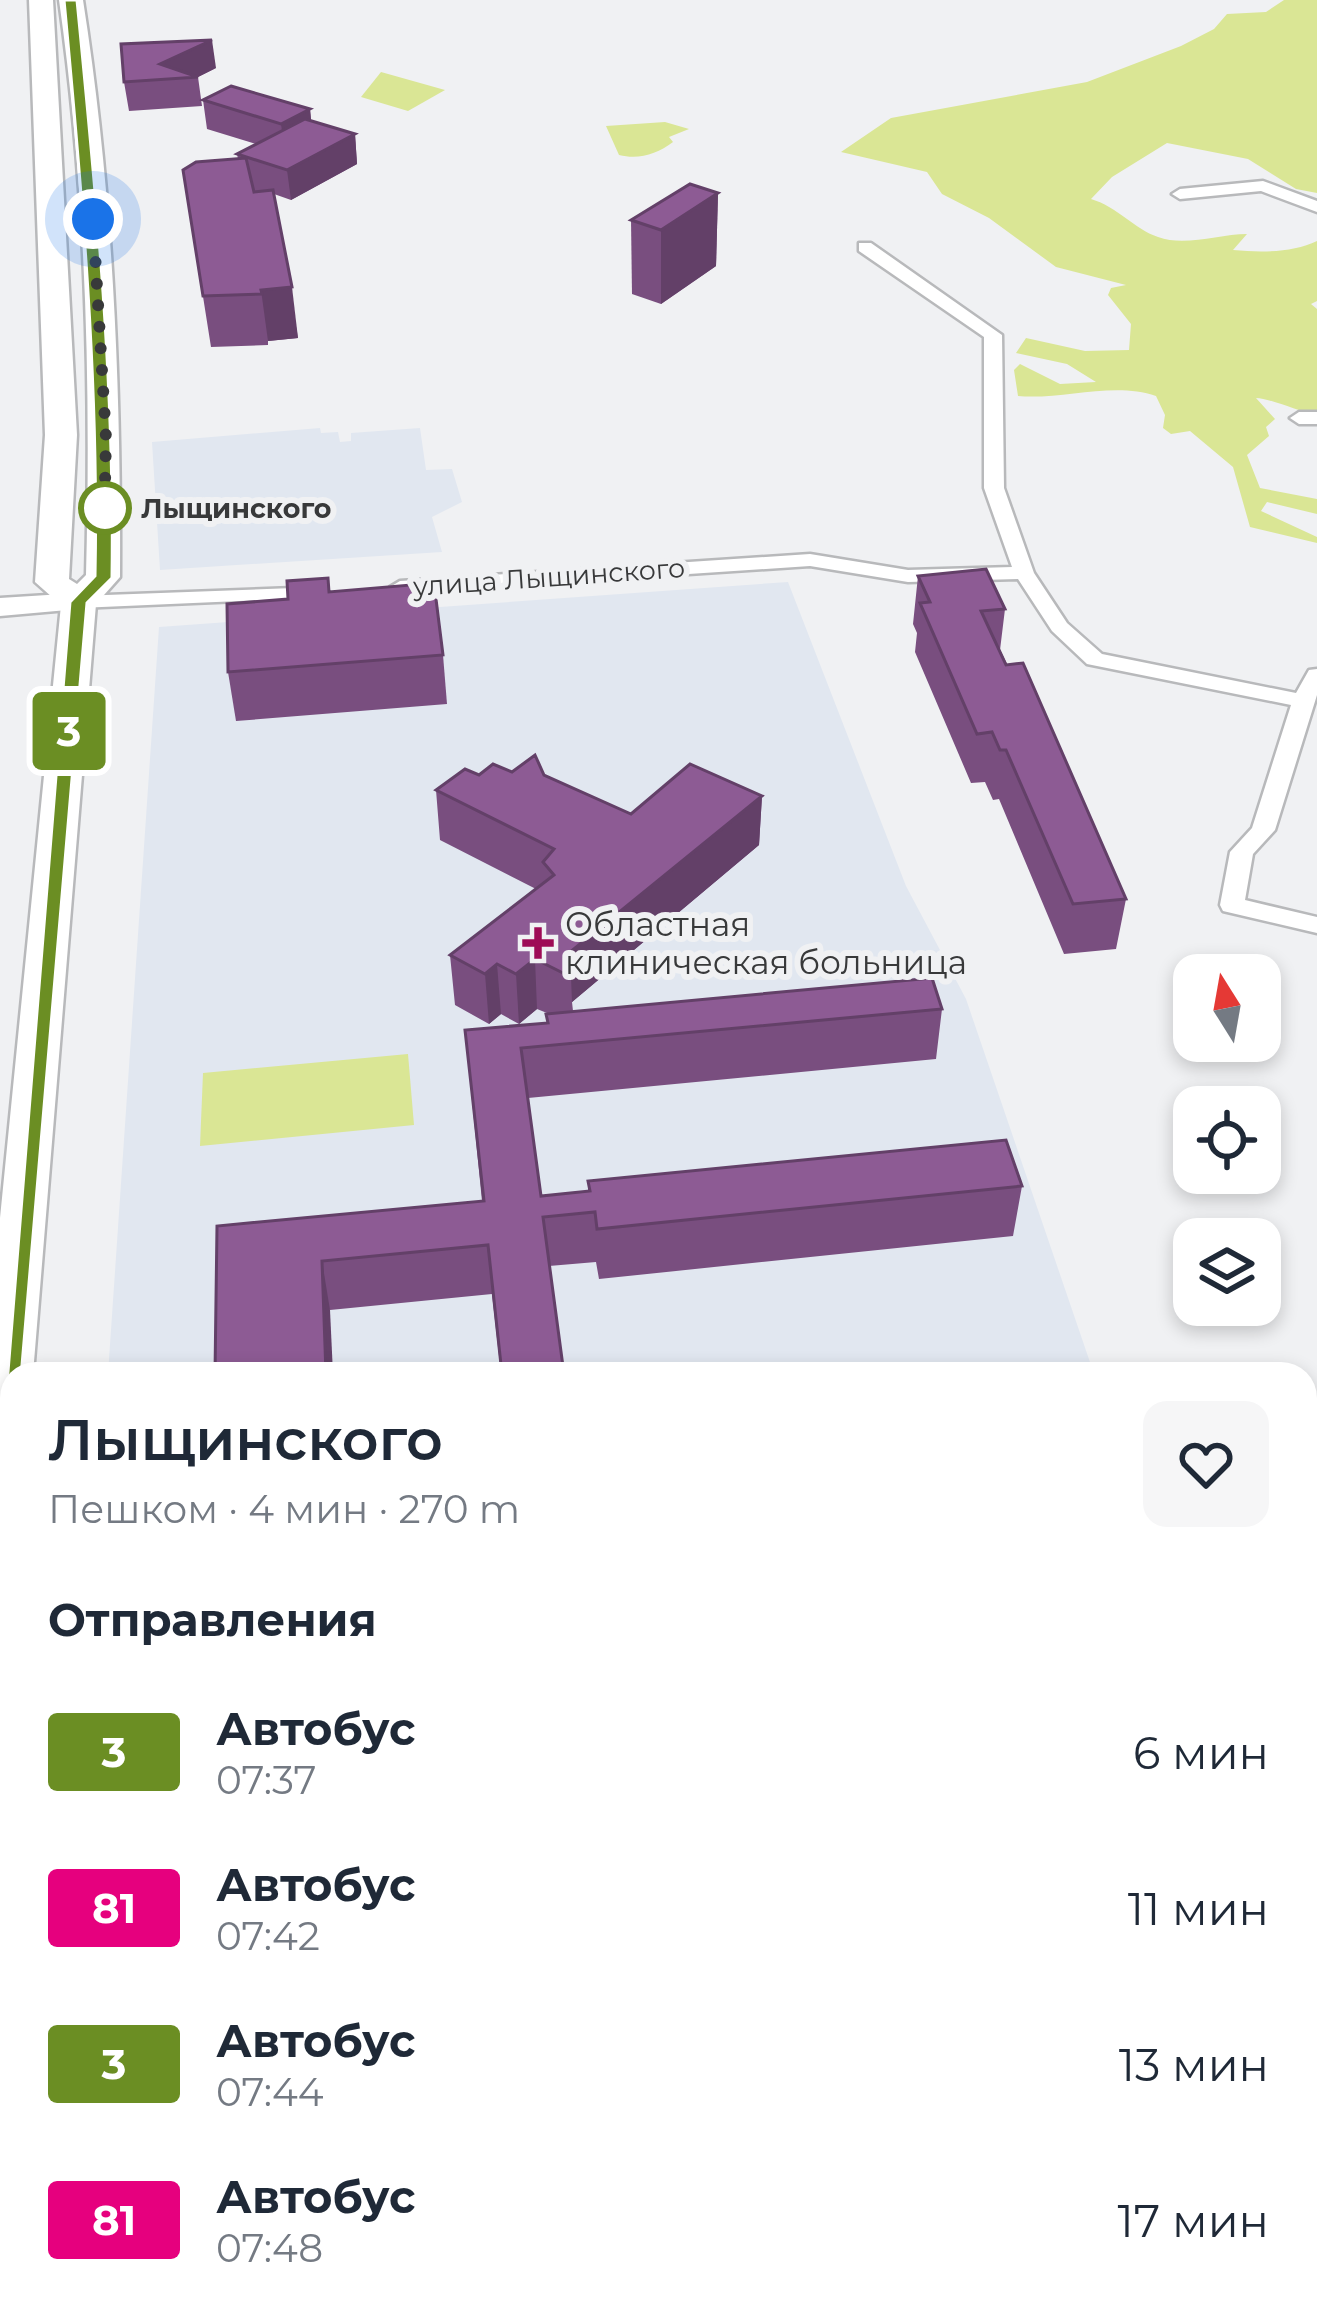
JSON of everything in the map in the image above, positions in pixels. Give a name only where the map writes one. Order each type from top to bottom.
[{"type":"main road","points":[[41,0],[61,412],[52,582],[79,602]]},
{"type":"main road","points":[[10,1362],[79,602],[104,578],[106,438],[86,126],[70,0]]},
{"type":"street","points":[[1180,194],[1263,186],[1317,206]]},
{"type":"street","points":[[865,247],[993,335],[994,488],[1024,573],[1059,627],[1095,659],[1303,701]]},
{"type":"street","name":"улица Лыщинского","points":[[387,588],[810,560],[908,576],[1024,573]]},
{"type":"street","points":[[0,607],[343,591]]},
{"type":"street","points":[[1317,675],[1303,701],[1263,830],[1242,852],[1232,905],[1317,925]]},
{"type":"shaded area","points":[[320,428],[321,433],[338,432],[340,442],[351,441],[351,433],[420,428],[426,470],[452,469],[462,502],[432,517],[442,552],[160,570],[152,442]]},
{"type":"shaded area","name":"Областная клиническая больница","points":[[788,582],[906,886],[966,999],[1090,1362],[109,1362],[159,627]]},
{"type":"green space","points":[[1284,0],[1317,0],[1317,193],[1296,189],[1248,159],[1167,143],[1112,177],[1091,199],[1168,240],[1247,234],[1233,250],[1256,251],[1317,241],[1317,301],[1311,304],[1317,309],[1317,415],[1256,398],[1275,419],[1266,427],[1269,436],[1247,455],[1260,488],[1317,499],[1317,514],[1267,502],[1261,511],[1317,537],[1317,543],[1250,527],[1233,467],[1190,431],[1171,434],[1163,428],[1165,415],[1156,396],[1105,390],[1018,396],[1014,370],[1020,364],[1060,384],[1096,382],[1067,364],[1016,353],[1026,338],[1085,351],[1129,350],[1131,324],[1108,295],[1111,288],[1126,285],[1056,267],[989,218],[942,194],[927,172],[841,152],[891,118],[1087,82],[1181,46],[1214,29],[1227,14],[1266,12]]},
{"type":"green space","points":[[381,72],[445,90],[408,111],[361,97]]},
{"type":"green space","points":[[665,122],[689,129],[669,137],[673,142],[661,150],[634,157],[619,155],[606,126]]},
{"type":"green space","points":[[408,1054],[414,1125],[200,1146],[203,1073]]},
{"type":"building","points":[[212,40],[160,64],[198,77],[124,82],[121,44]]},
{"type":"building","points":[[231,86],[310,109],[281,124],[203,100]]},
{"type":"building","points":[[305,119],[355,134],[287,170],[237,154]]},
{"type":"building","points":[[246,158],[254,192],[273,190],[292,287],[261,290],[262,294],[203,296],[183,170],[196,162]]},
{"type":"building","points":[[690,184],[718,193],[661,230],[631,220]]},
{"type":"building","points":[[986,569],[1005,609],[981,611],[1006,665],[1023,663],[1126,899],[1073,904],[1006,750],[1000,750],[992,732],[977,734],[920,603],[930,602],[918,576]]},
{"type":"building","points":[[328,578],[329,592],[434,583],[443,655],[228,672],[227,604],[288,599],[287,581]]},
{"type":"building","points":[[535,755],[544,775],[631,814],[690,764],[762,796],[564,957],[571,977],[535,959],[516,974],[497,964],[485,974],[450,955],[554,875],[543,862],[554,849],[436,790],[465,769],[479,775],[493,764],[512,772]]},
{"type":"building","points":[[932,978],[942,1009],[521,1048],[541,1196],[590,1191],[588,1181],[1006,1140],[1022,1186],[597,1229],[595,1212],[543,1217],[562,1362],[501,1362],[488,1245],[322,1261],[326,1362],[215,1362],[217,1226],[484,1201],[465,1030],[548,1023],[546,1014]]},
{"type":"bus line","name":"3","points":[[11,1362],[79,602],[104,578],[106,438],[98,289],[80,52],[70,0]]},
{"type":"place","name":"Лыщинского","points":[[105,508]]},
{"type":"place","name":"Областная клиническая больница","points":[[538,943]]},
{"type":"route","points":[[93,219],[106,438],[104,531],[105,508]]}]
